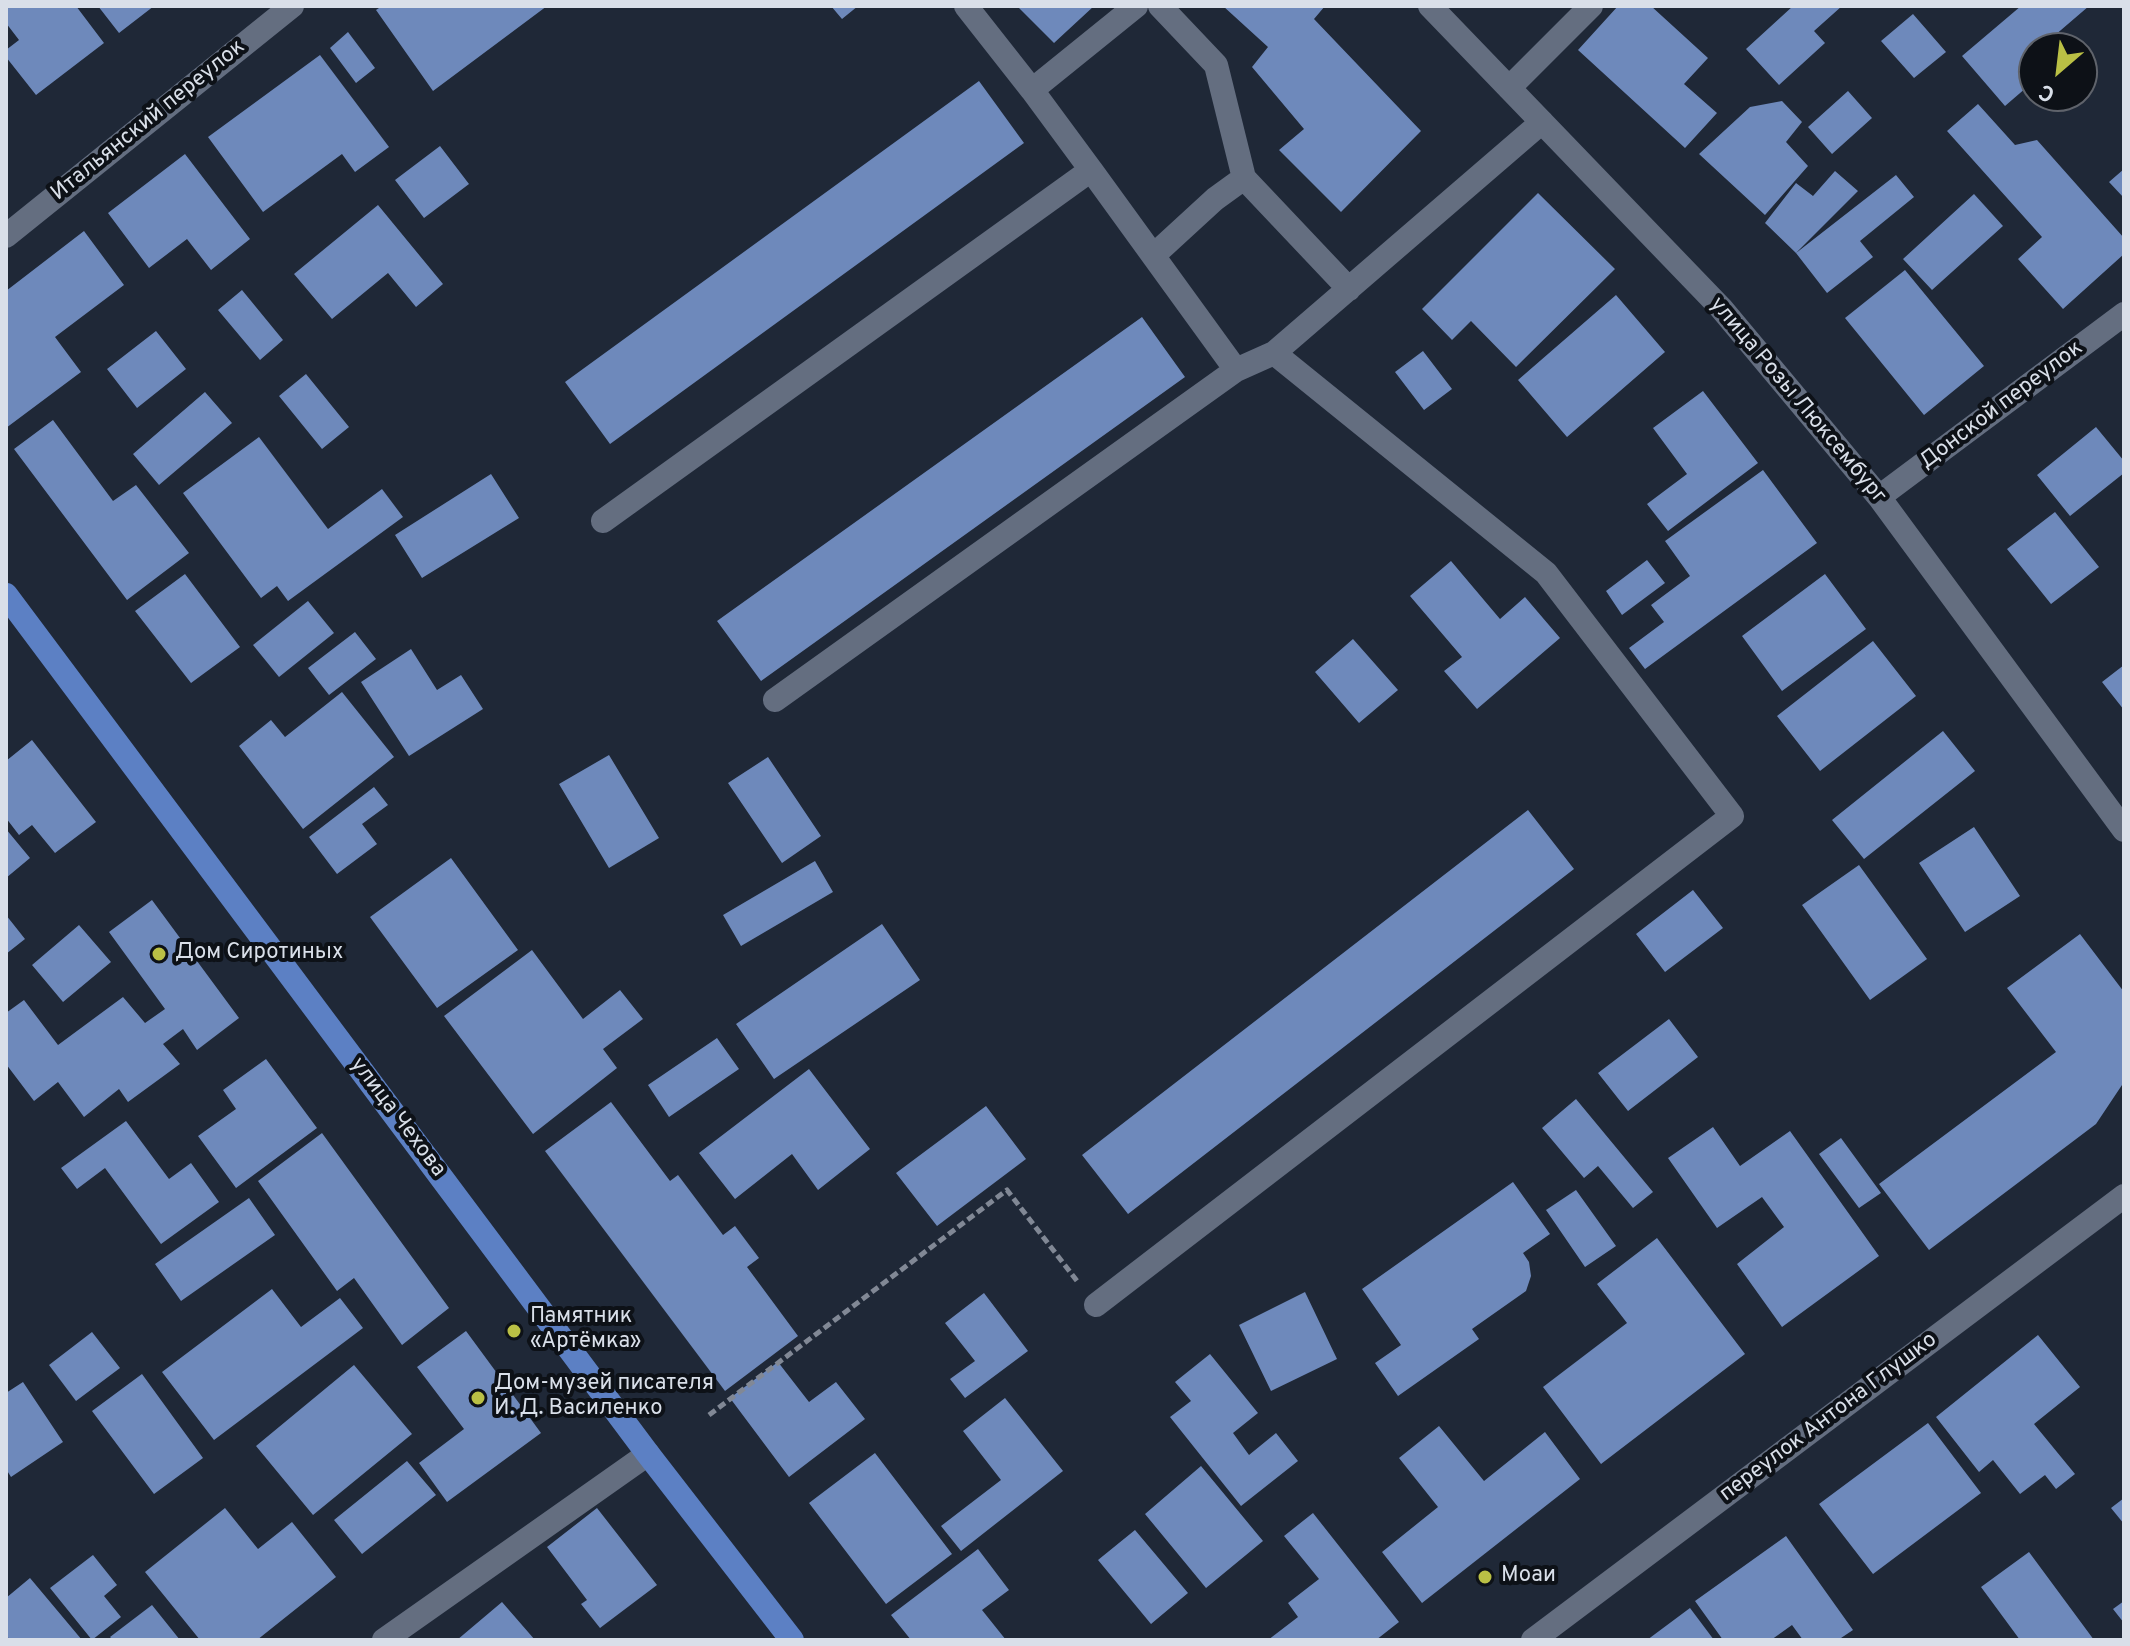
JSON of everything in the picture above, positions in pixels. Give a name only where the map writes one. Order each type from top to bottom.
[{"type":"main road","name":"улица Чехова","points":[[6,595],[648,1454],[792,1640]]},
{"type":"street","name":"Итальянский переулок","points":[[6,236],[292,6]]},
{"type":"street","points":[[966,6],[1032,90],[1236,370]]},
{"type":"street","points":[[1032,90],[1136,6]]},
{"type":"street","points":[[1160,6],[1216,65],[1244,178],[1349,289]]},
{"type":"street","name":"улица Розы Люксембург","points":[[1430,6],[1721,308],[1879,497],[2124,830]]},
{"type":"street","points":[[1509,88],[1591,6]]},
{"type":"street","points":[[775,700],[1236,370],[1274,353],[1542,122]]},
{"type":"street","points":[[603,521],[1091,170]]},
{"type":"street","points":[[1154,255],[1215,199],[1244,178]]},
{"type":"street","name":"Донской переулок","points":[[1879,497],[2124,314]]},
{"type":"street","points":[[1096,1305],[1732,816],[1546,573],[1274,353]]},
{"type":"street","name":"переулок Антона Глушко","points":[[1533,1640],[2124,1196]]},
{"type":"street","points":[[384,1640],[648,1454]]},
{"type":"path","points":[[709,1415],[1007,1190],[1096,1305]]},
{"type":"building","points":[[6,6],[76,6],[104,43],[36,95],[6,57],[6,50],[19,40],[6,23]]},
{"type":"building","points":[[98,6],[154,6],[119,33]]},
{"type":"building","points":[[382,6],[547,6],[433,91],[376,10]]},
{"type":"building","points":[[831,6],[858,6],[842,19]]},
{"type":"building","points":[[1017,6],[1094,6],[1054,43]]},
{"type":"building","points":[[1223,6],[1325,6],[1314,19],[1421,131],[1341,212],[1279,150],[1304,129],[1252,67],[1268,47]]},
{"type":"building","points":[[1618,6],[1651,6],[1708,58],[1684,84],[1717,113],[1685,148],[1578,50]]},
{"type":"building","points":[[1793,6],[1842,6],[1814,31],[1825,43],[1779,85],[1746,49]]},
{"type":"building","points":[[2021,6],[2089,6],[2059,32],[2018,32],[2018,95],[2005,106],[1962,56]]},
{"type":"building","points":[[1913,14],[1946,52],[1914,78],[1881,41]]},
{"type":"building","points":[[348,32],[375,68],[356,83],[330,48]]},
{"type":"building","points":[[320,55],[389,147],[355,172],[342,154],[263,212],[208,137]]},
{"type":"building","points":[[979,81],[1024,143],[610,444],[565,382]]},
{"type":"building","points":[[1848,91],[1872,118],[1832,154],[1808,127]]},
{"type":"building","points":[[1782,101],[1802,122],[1786,142],[1808,166],[1765,215],[1699,154],[1750,107]]},
{"type":"building","points":[[1978,104],[2015,145],[2037,140],[2124,238],[2124,254],[2063,309],[2018,259],[2042,237],[1947,131]]},
{"type":"building","points":[[440,146],[469,184],[424,218],[395,180]]},
{"type":"building","points":[[185,154],[250,239],[211,270],[187,239],[149,268],[108,213]]},
{"type":"building","points":[[2124,169],[2124,198],[2109,182]]},
{"type":"building","points":[[1835,171],[1858,191],[1796,253],[1765,223],[1796,183],[1813,196]]},
{"type":"building","points":[[1896,175],[1914,197],[1860,241],[1873,257],[1827,293],[1796,253]]},
{"type":"building","points":[[1538,193],[1615,269],[1516,367],[1471,321],[1452,340],[1422,309]]},
{"type":"building","points":[[1974,194],[2003,226],[1932,290],[1903,259]]},
{"type":"building","points":[[378,205],[443,284],[416,307],[388,273],[332,319],[294,274]]},
{"type":"building","points":[[84,231],[124,285],[55,337],[81,372],[6,428],[6,291]]},
{"type":"building","points":[[1905,270],[1984,366],[1924,415],[1845,318]]},
{"type":"building","points":[[242,290],[283,340],[260,360],[218,310]]},
{"type":"building","points":[[1616,295],[1665,352],[1567,437],[1518,380]]},
{"type":"building","points":[[1142,317],[1185,377],[761,681],[717,621]]},
{"type":"building","points":[[156,331],[186,369],[137,408],[107,369]]},
{"type":"building","points":[[1423,351],[1452,389],[1424,410],[1395,372]]},
{"type":"building","points":[[306,374],[349,427],[322,449],[279,396]]},
{"type":"building","points":[[1703,391],[1758,463],[1668,531],[1647,504],[1687,474],[1653,428]]},
{"type":"building","points":[[205,392],[232,423],[159,485],[133,454]]},
{"type":"building","points":[[53,420],[113,501],[136,485],[189,553],[127,600],[14,449]]},
{"type":"building","points":[[2096,427],[2124,461],[2124,473],[2070,516],[2037,475]]},
{"type":"building","points":[[259,437],[328,529],[382,489],[403,517],[288,601],[277,586],[261,598],[183,493]]},
{"type":"building","points":[[1763,470],[1817,543],[1645,669],[1629,648],[1664,622],[1651,605],[1690,576],[1665,541]]},
{"type":"building","points":[[491,474],[519,518],[422,578],[395,535]]},
{"type":"building","points":[[2055,512],[2099,567],[2051,604],[2007,549]]},
{"type":"building","points":[[1647,560],[1665,583],[1622,615],[1606,591]]},
{"type":"building","points":[[1451,561],[1500,619],[1525,597],[1560,638],[1477,709],[1444,671],[1462,657],[1410,596]]},
{"type":"building","points":[[185,574],[240,647],[191,683],[135,611]]},
{"type":"building","points":[[1825,574],[1866,629],[1782,691],[1742,636]]},
{"type":"building","points":[[308,601],[334,633],[279,677],[253,645]]},
{"type":"building","points":[[355,632],[376,659],[329,695],[308,668]]},
{"type":"building","points":[[1353,639],[1398,690],[1359,723],[1315,672]]},
{"type":"building","points":[[1873,641],[1916,696],[1820,771],[1777,716]]},
{"type":"building","points":[[411,649],[437,690],[461,675],[483,709],[409,756],[361,682]]},
{"type":"building","points":[[2124,665],[2124,710],[2102,682]]},
{"type":"building","points":[[342,692],[394,757],[303,829],[239,746],[271,720],[285,737]]},
{"type":"building","points":[[1943,731],[1975,771],[1864,859],[1832,820]]},
{"type":"building","points":[[32,740],[96,822],[55,853],[32,825],[19,835],[6,818],[6,761]]},
{"type":"building","points":[[609,755],[659,838],[609,868],[559,784]]},
{"type":"building","points":[[768,757],[821,836],[782,863],[728,783]]},
{"type":"building","points":[[374,787],[388,805],[362,824],[377,844],[337,874],[309,837]]},
{"type":"building","points":[[1528,810],[1574,869],[1128,1214],[1082,1155]]},
{"type":"building","points":[[1974,827],[2020,896],[1965,932],[1919,863]]},
{"type":"building","points":[[6,829],[30,858],[6,878]]},
{"type":"building","points":[[451,858],[518,950],[437,1008],[370,917]]},
{"type":"building","points":[[815,861],[833,892],[741,946],[723,915]]},
{"type":"building","points":[[1859,865],[1927,959],[1870,1000],[1802,905]]},
{"type":"building","points":[[1693,890],[1723,928],[1665,972],[1636,934]]},
{"type":"building","points":[[152,900],[239,1018],[197,1050],[183,1029],[163,1044],[180,1064],[128,1102],[119,1089],[84,1117],[58,1082],[34,1101],[6,1064],[6,1013],[24,1000],[58,1045],[123,997],[145,1023],[165,1009],[109,932]]},
{"type":"building","points":[[6,915],[25,939],[6,954]]},
{"type":"building","points":[[882,924],[920,980],[774,1079],[736,1024]]},
{"type":"building","points":[[79,925],[111,962],[63,1002],[32,965]]},
{"type":"building","points":[[2080,934],[2124,992],[2124,1082],[2096,1124],[1929,1250],[1879,1184],[2056,1052],[2007,988]]},
{"type":"building","points":[[532,950],[583,1019],[620,990],[643,1019],[603,1049],[617,1068],[533,1134],[444,1016]]},
{"type":"building","points":[[1669,1019],[1698,1057],[1628,1111],[1598,1073]]},
{"type":"building","points":[[717,1038],[739,1069],[669,1117],[648,1085]]},
{"type":"building","points":[[266,1059],[317,1128],[236,1188],[198,1136],[236,1109],[223,1090]]},
{"type":"building","points":[[809,1069],[870,1149],[818,1190],[792,1154],[735,1199],[699,1153]]},
{"type":"building","points":[[1576,1099],[1653,1192],[1633,1208],[1598,1166],[1584,1178],[1542,1128]]},
{"type":"building","points":[[611,1102],[670,1181],[678,1175],[723,1235],[735,1226],[759,1258],[747,1267],[798,1336],[725,1391],[545,1151]]},
{"type":"building","points":[[986,1106],[1026,1159],[937,1226],[896,1173]]},
{"type":"building","points":[[126,1121],[169,1179],[191,1163],[219,1202],[161,1244],[105,1168],[77,1189],[61,1168]]},
{"type":"building","points":[[1713,1127],[1740,1166],[1790,1131],[1879,1256],[1782,1327],[1737,1264],[1784,1227],[1762,1197],[1717,1228],[1668,1158]]},
{"type":"building","points":[[322,1133],[449,1308],[402,1345],[354,1278],[337,1291],[258,1181]]},
{"type":"building","points":[[1841,1138],[1881,1193],[1859,1208],[1819,1154]]},
{"type":"building","points":[[1513,1182],[1550,1234],[1523,1253],[1529,1262],[1531,1276],[1526,1291],[1472,1329],[1479,1339],[1398,1396],[1375,1363],[1401,1345],[1362,1289]]},
{"type":"building","points":[[1576,1190],[1616,1246],[1585,1267],[1546,1210]]},
{"type":"building","points":[[249,1198],[275,1235],[181,1301],[155,1264]]},
{"type":"building","points":[[1657,1238],[1745,1354],[1601,1464],[1543,1387],[1627,1323],[1597,1284]]},
{"type":"building","points":[[272,1289],[301,1327],[340,1298],[363,1328],[214,1440],[162,1372]]},
{"type":"building","points":[[1305,1292],[1337,1359],[1271,1391],[1239,1325]]},
{"type":"building","points":[[984,1293],[1028,1351],[965,1398],[950,1379],[975,1361],[945,1323]]},
{"type":"building","name":"Дом-музей писателя И. Д. Василенко","points":[[466,1331],[541,1433],[447,1502],[419,1463],[464,1429],[417,1367]]},
{"type":"building","points":[[92,1332],[120,1368],[76,1401],[49,1365]]},
{"type":"building","points":[[2038,1335],[2080,1387],[2034,1424],[2075,1474],[2056,1489],[2045,1475],[2020,1494],[1993,1460],[1979,1472],[1936,1417]]},
{"type":"building","points":[[1210,1354],[1258,1413],[1233,1433],[1249,1455],[1276,1433],[1298,1461],[1241,1506],[1170,1417],[1191,1401],[1175,1382]]},
{"type":"building","points":[[778,1362],[809,1402],[836,1382],[865,1419],[789,1477],[730,1398]]},
{"type":"building","points":[[354,1365],[412,1434],[313,1515],[256,1446]]},
{"type":"building","points":[[142,1374],[203,1458],[154,1494],[92,1411]]},
{"type":"building","points":[[23,1382],[63,1442],[11,1477],[6,1469],[6,1393]]},
{"type":"building","points":[[1005,1398],[1063,1471],[961,1551],[941,1526],[1001,1480],[963,1431]]},
{"type":"building","points":[[1928,1423],[1981,1493],[1873,1574],[1819,1504]]},
{"type":"building","points":[[1439,1426],[1484,1481],[1545,1432],[1580,1479],[1422,1603],[1382,1552],[1438,1507],[1399,1458]]},
{"type":"building","points":[[875,1453],[952,1554],[886,1604],[809,1503]]},
{"type":"building","points":[[407,1461],[436,1495],[362,1554],[334,1520]]},
{"type":"building","points":[[1201,1466],[1263,1541],[1206,1588],[1145,1514]]},
{"type":"building","points":[[2124,1498],[2124,1524],[2111,1508]]},
{"type":"building","points":[[225,1508],[258,1549],[292,1522],[336,1577],[257,1640],[200,1640],[145,1572]]},
{"type":"building","points":[[597,1508],[657,1585],[600,1628],[581,1604],[587,1600],[547,1547]]},
{"type":"building","points":[[1313,1513],[1399,1622],[1376,1640],[1268,1640],[1298,1617],[1288,1603],[1319,1579],[1284,1536]]},
{"type":"building","points":[[1135,1530],[1188,1593],[1151,1624],[1098,1560]]},
{"type":"building","points":[[1786,1536],[1853,1630],[1838,1640],[1803,1640],[1792,1625],[1771,1640],[1723,1640],[1695,1601]]},
{"type":"building","points":[[978,1549],[1009,1590],[982,1610],[1006,1640],[911,1640],[891,1615]]},
{"type":"building","points":[[2029,1552],[2094,1640],[2020,1640],[1981,1587]]},
{"type":"building","points":[[93,1555],[117,1585],[104,1596],[121,1617],[92,1640],[50,1588]]},
{"type":"building","points":[[30,1578],[82,1640],[10,1640],[6,1635],[6,1598]]},
{"type":"building","points":[[2124,1601],[2124,1623],[2113,1609]]},
{"type":"building","points":[[502,1602],[535,1640],[457,1640]]},
{"type":"building","points":[[152,1605],[180,1640],[113,1640],[110,1637]]},
{"type":"building","points":[[1690,1608],[1714,1640],[1647,1640]]},
{"type":"place","name":"Дом Сиротиных","points":[[159,954]]},
{"type":"place","name":"Памятник «Артёмка»","points":[[514,1331]]},
{"type":"place","name":"Дом-музей писателя И. Д. Василенко","points":[[478,1398]]},
{"type":"place","name":"Моаи","points":[[1485,1577]]}]
